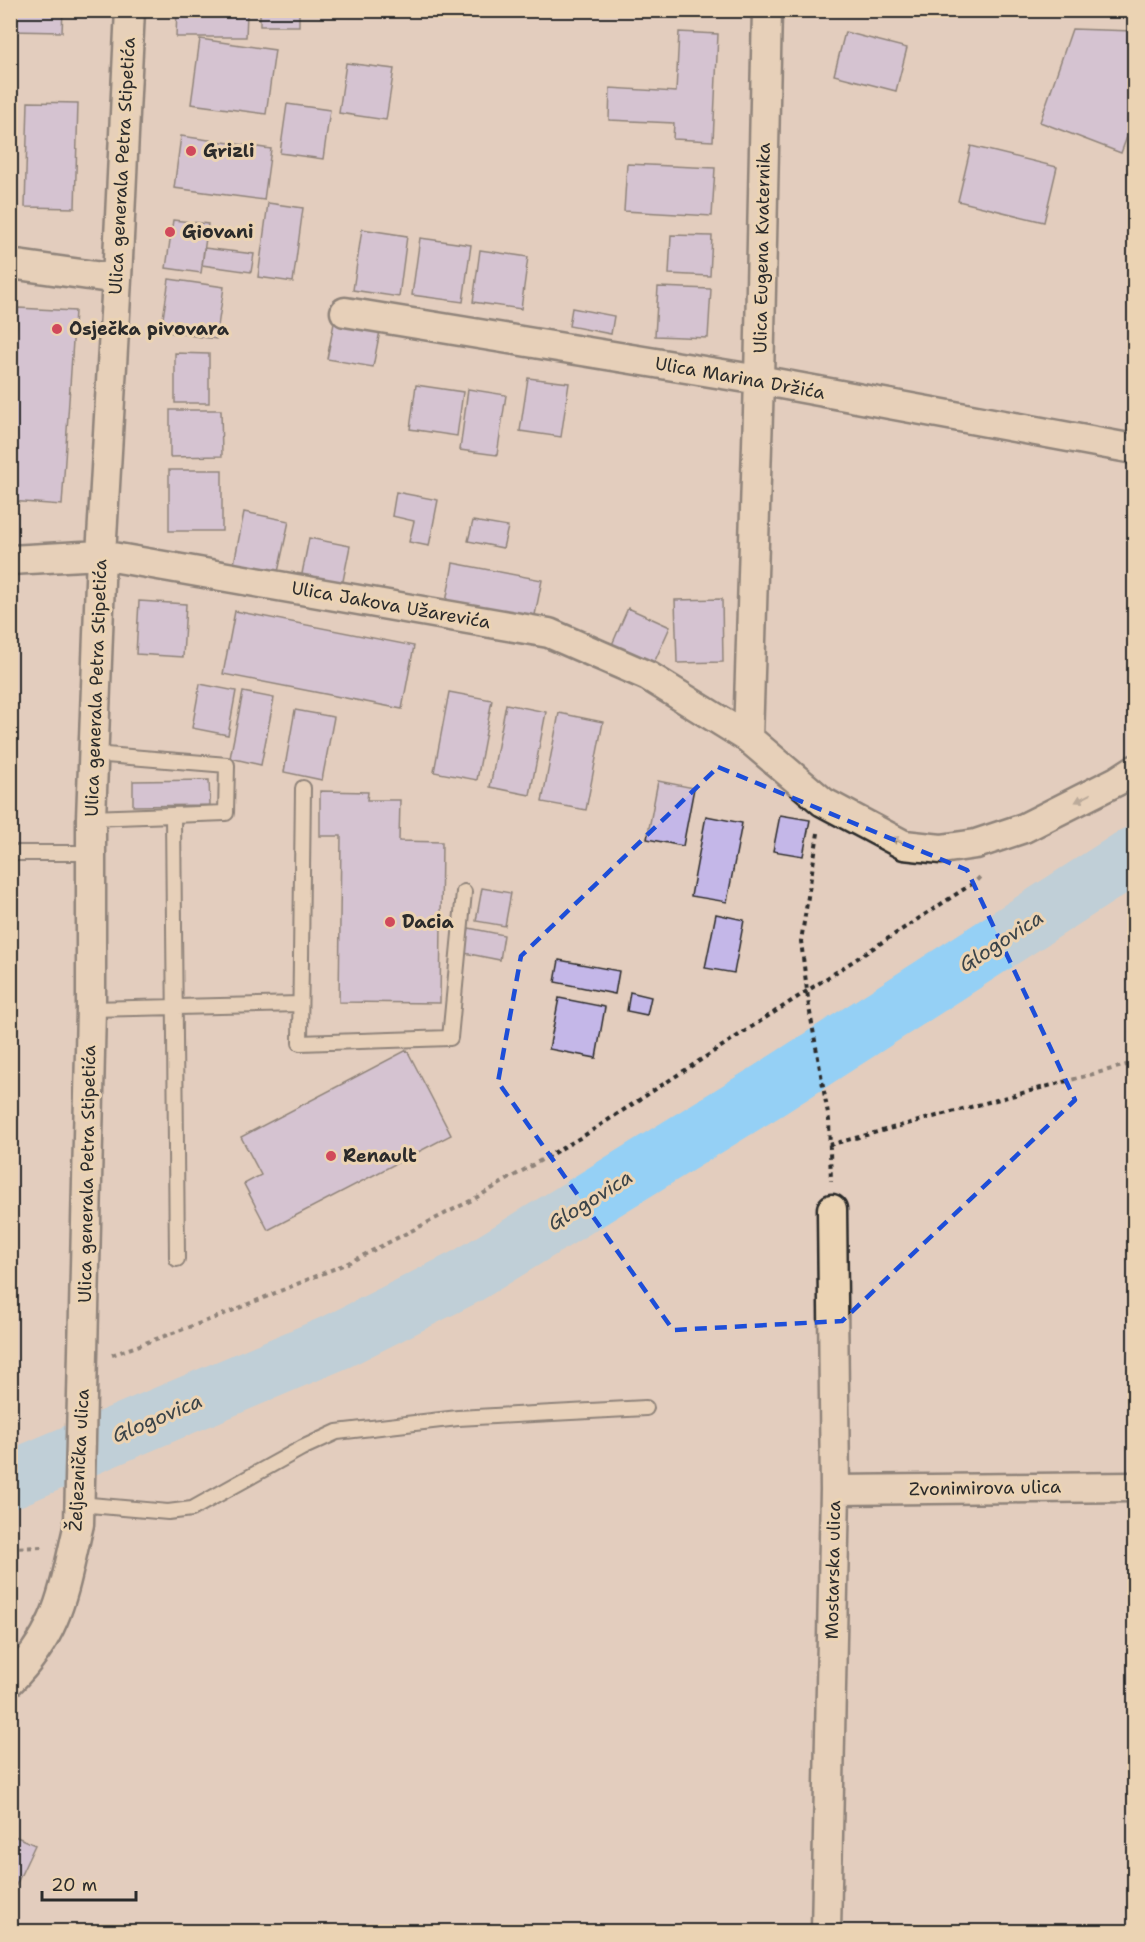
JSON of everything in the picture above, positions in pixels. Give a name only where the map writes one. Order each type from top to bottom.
[{"type":"street","name":"Ulica generala Petra Stipetića","points":[[83,1366],[91,1009],[91,818],[101,555],[130,10]]},
{"type":"street","name":"Ulica Eugena Kvaternika","points":[[748,738],[767,10]]},
{"type":"street","points":[[10,264],[117,279]]},
{"type":"street","name":"Ulica Marina Držića","points":[[345,312],[759,380],[1134,449]]},
{"type":"street","name":"Ulica Jakova Užarevića","points":[[10,560],[101,555],[549,633],[648,676],[748,738],[823,802],[904,844],[941,849],[976,844],[1024,828],[1117,781],[1134,770]]},
{"type":"street","name":"Mostarska ulica","points":[[826,1932],[835,1490],[832,1209]]},
{"type":"street","name":"Željeznička ulica","points":[[10,1681],[29,1662],[49,1633],[62,1600],[79,1514],[83,1366]]},
{"type":"street","name":"Zvonimirova ulica","points":[[835,1490],[1134,1487]]},
{"type":"lane","points":[[91,818],[226,813],[227,765],[94,754]]},
{"type":"lane","points":[[303,788],[300,1043],[450,1038],[464,892]]},
{"type":"lane","points":[[173,815],[177,1259]]},
{"type":"lane","points":[[10,854],[91,853]]},
{"type":"lane","points":[[91,1009],[300,1004]]},
{"type":"lane","points":[[79,1514],[168,1512],[192,1509],[302,1448],[337,1432],[458,1418],[646,1408]]},
{"type":"path","points":[[823,802],[801,941],[809,1007],[829,1120],[832,1209]]},
{"type":"path","points":[[83,1366],[217,1317],[348,1263],[472,1200],[585,1135],[975,882],[983,873]]},
{"type":"path","points":[[829,1145],[1134,1063]]},
{"type":"highlighted area","points":[[718,767],[967,870],[1075,1100],[842,1321],[673,1330],[498,1082],[521,956]]},
{"type":"building","points":[[10,10],[63,10],[62,32],[10,31]]},
{"type":"building","points":[[177,10],[247,13],[246,37],[176,37]]},
{"type":"building","points":[[260,12],[299,12],[299,26],[260,26]]},
{"type":"building","points":[[1072,29],[1134,31],[1134,118],[1121,153],[1040,122]]},
{"type":"building","points":[[679,32],[718,34],[713,141],[673,139],[674,123],[609,120],[610,88],[676,92]]},
{"type":"building","points":[[845,32],[907,48],[896,91],[834,75]]},
{"type":"building","points":[[200,39],[275,50],[266,114],[191,104]]},
{"type":"building","points":[[346,63],[394,69],[386,120],[339,113]]},
{"type":"building","points":[[28,102],[78,103],[75,208],[25,207]]},
{"type":"building","points":[[287,104],[330,110],[323,159],[280,153]]},
{"type":"building","points":[[181,136],[271,149],[264,200],[174,188]]},
{"type":"building","points":[[971,146],[1057,167],[1044,222],[958,201]]},
{"type":"building","points":[[627,164],[715,168],[712,216],[624,211]]},
{"type":"building","points":[[268,203],[303,208],[293,282],[258,277]]},
{"type":"building","points":[[173,220],[208,224],[201,273],[166,268]]},
{"type":"building","points":[[362,229],[407,236],[399,297],[353,290]]},
{"type":"building","points":[[671,235],[712,236],[710,276],[669,274]]},
{"type":"building","points":[[420,238],[471,245],[463,302],[412,295]]},
{"type":"building","points":[[204,248],[254,254],[251,272],[202,265]]},
{"type":"building","points":[[480,250],[528,257],[521,309],[473,302]]},
{"type":"building","points":[[169,279],[224,287],[216,339],[161,331]]},
{"type":"building","points":[[658,287],[711,289],[708,338],[655,336]]},
{"type":"building","points":[[18,308],[75,311],[62,505],[10,501],[10,417]]},
{"type":"building","points":[[572,308],[614,316],[611,334],[569,326]]},
{"type":"building","points":[[334,323],[380,331],[373,367],[327,359]]},
{"type":"building","points":[[175,353],[209,354],[209,403],[175,403]]},
{"type":"building","points":[[528,378],[569,383],[561,437],[520,431]]},
{"type":"building","points":[[416,385],[463,392],[457,436],[410,429]]},
{"type":"building","points":[[468,389],[506,395],[497,455],[460,450]]},
{"type":"building","points":[[170,410],[221,410],[222,456],[170,457]]},
{"type":"building","points":[[169,470],[222,470],[222,531],[169,531]]},
{"type":"building","points":[[396,492],[438,500],[429,546],[409,542],[414,521],[392,516]]},
{"type":"building","points":[[244,512],[289,521],[277,577],[233,569]]},
{"type":"building","points":[[473,521],[508,527],[503,548],[468,541]]},
{"type":"building","points":[[309,538],[350,546],[342,586],[301,579]]},
{"type":"building","points":[[453,563],[542,580],[533,625],[445,608]]},
{"type":"building","points":[[722,599],[723,662],[677,663],[675,600]]},
{"type":"building","points":[[139,601],[186,604],[183,657],[136,654]]},
{"type":"building","points":[[628,608],[670,627],[653,665],[611,647]]},
{"type":"building","points":[[235,611],[414,646],[402,709],[223,674]]},
{"type":"building","points":[[200,684],[236,691],[228,735],[192,728]]},
{"type":"building","points":[[243,692],[274,698],[261,765],[230,758]]},
{"type":"building","points":[[449,692],[492,700],[477,780],[434,772]]},
{"type":"building","points":[[506,704],[546,712],[530,795],[490,787]]},
{"type":"building","points":[[295,710],[334,717],[322,780],[284,772]]},
{"type":"building","points":[[559,713],[603,722],[586,810],[542,802]]},
{"type":"building","points":[[209,780],[210,805],[133,806],[133,781]]},
{"type":"building","points":[[658,781],[694,788],[683,846],[647,839]]},
{"type":"building","name":"Dacia","points":[[320,791],[368,792],[367,800],[400,800],[399,841],[442,842],[440,1003],[339,1002],[341,836],[320,836]]},
{"type":"building","points":[[780,815],[810,820],[803,856],[773,851]]},
{"type":"building","points":[[706,816],[742,823],[727,902],[691,896]]},
{"type":"building","points":[[482,888],[511,893],[505,926],[476,921]]},
{"type":"building","points":[[716,914],[744,920],[734,973],[705,968]]},
{"type":"building","points":[[469,928],[504,935],[500,960],[464,953]]},
{"type":"building","points":[[559,960],[619,971],[615,994],[555,982]]},
{"type":"building","points":[[630,992],[651,997],[647,1015],[627,1011]]},
{"type":"building","points":[[559,998],[605,1007],[596,1058],[549,1049]]},
{"type":"building","name":"Renault","points":[[407,1050],[451,1135],[268,1230],[244,1184],[261,1175],[241,1137]]},
{"type":"building","points":[[10,1834],[35,1845],[10,1898]]},
{"type":"waterway","name":"Glogovica","points":[[10,1480],[338,1341],[467,1276],[769,1090],[1134,855]]},
{"type":"place","name":"Grizli","points":[[191,151]]},
{"type":"place","name":"Giovani","points":[[170,232]]},
{"type":"place","name":"Osječka pivovara","points":[[57,329]]},
{"type":"place","name":"Dacia","points":[[390,922]]},
{"type":"place","name":"Renault","points":[[331,1156]]}]
